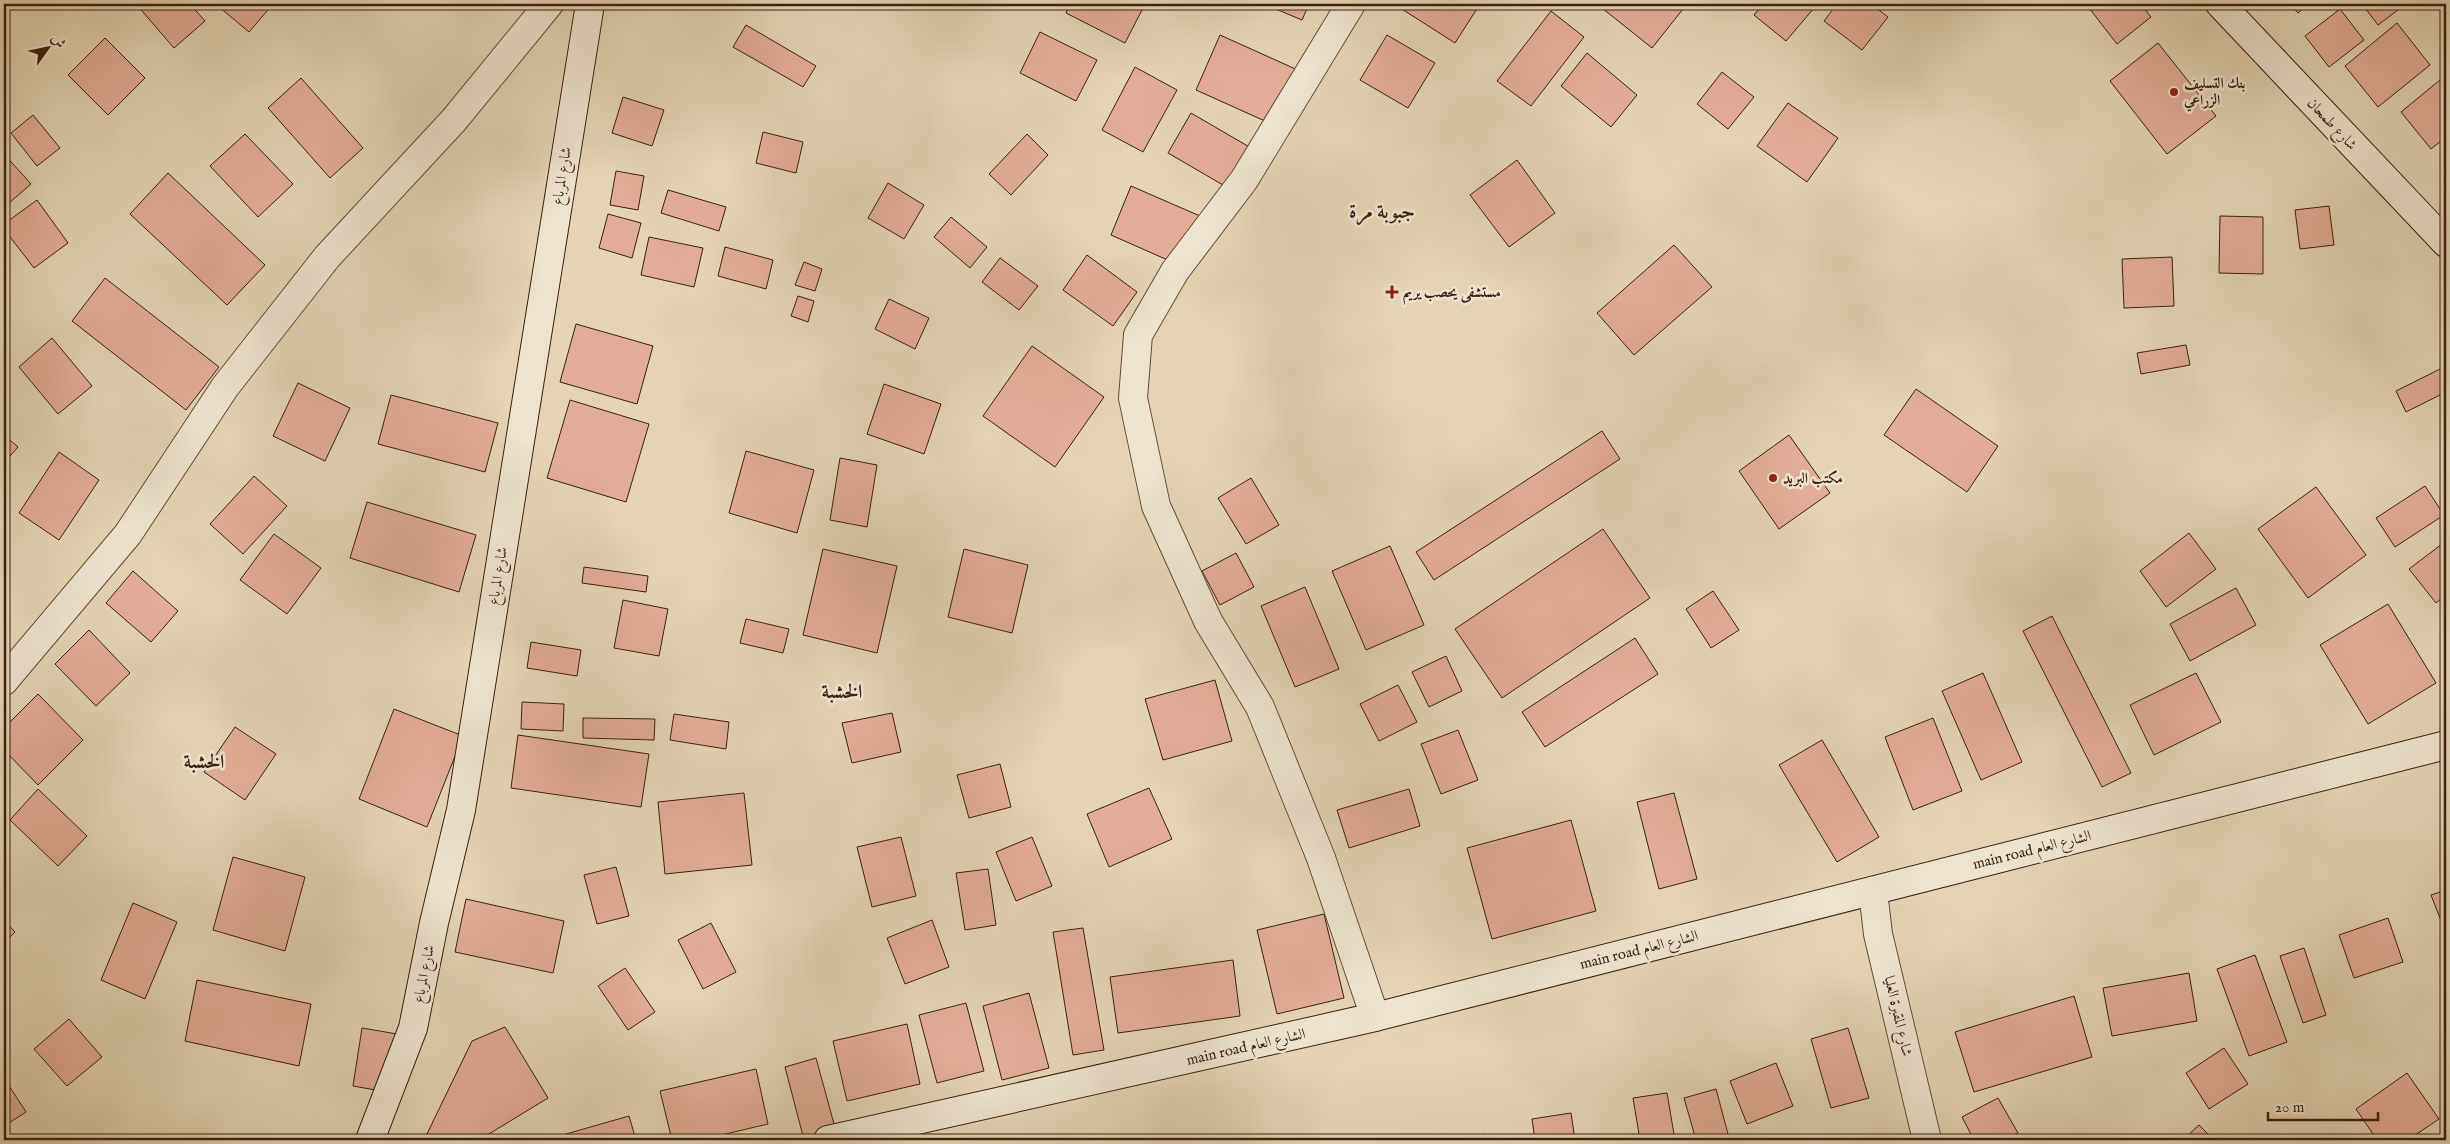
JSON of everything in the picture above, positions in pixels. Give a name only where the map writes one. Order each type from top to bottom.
[{"type":"street","points":[[4,681],[128,534],[225,387],[327,257],[454,120],[549,4]]},
{"type":"street","name":"شارع المرباع","points":[[370,1140],[413,1028],[434,923],[461,810],[590,4]]},
{"type":"street","points":[[1351,4],[1244,180],[1175,271],[1138,336],[1133,398],[1156,506],[1208,621],[1260,707],[1321,858],[1376,1017]]},
{"type":"street","name":"شارع طمحان","points":[[2220,4],[2446,243]]},
{"type":"street","name":"main road الشارع العام","points":[[828,1140],[1376,1017],[2446,744]]},
{"type":"street","name":"شارع المقبرة العليا","points":[[1873,891],[1878,934],[1927,1140]]},
{"type":"building","points":[[136,4],[190,4],[205,21],[174,48]]},
{"type":"building","points":[[220,4],[273,4],[249,32],[218,6]]},
{"type":"building","points":[[1070,4],[1145,4],[1125,43],[1066,13]]},
{"type":"building","points":[[1264,4],[1309,4],[1302,20]]},
{"type":"building","points":[[1394,4],[1480,4],[1455,43]]},
{"type":"building","points":[[1597,4],[1687,4],[1652,48]]},
{"type":"building","points":[[1763,4],[1809,4],[1814,8],[1786,41],[1754,15]]},
{"type":"building","points":[[1837,4],[1871,4],[1888,17],[1862,50],[1824,21]]},
{"type":"building","points":[[2086,4],[2141,4],[2151,17],[2117,44]]},
{"type":"building","points":[[2290,4],[2309,4],[2298,13]]},
{"type":"building","points":[[2362,4],[2406,4],[2378,25]]},
{"type":"building","points":[[2340,9],[2364,40],[2329,67],[2305,36]]},
{"type":"building","points":[[1551,11],[1584,37],[1531,106],[1497,81]]},
{"type":"building","points":[[2397,23],[2430,65],[2378,107],[2345,66]]},
{"type":"building","points":[[746,25],[816,66],[803,87],[733,47]]},
{"type":"building","points":[[1040,32],[1097,60],[1076,101],[1020,73]]},
{"type":"building","points":[[1220,35],[1300,71],[1276,126],[1196,90]]},
{"type":"building","points":[[1387,35],[1435,63],[1408,108],[1360,80]]},
{"type":"building","points":[[105,38],[145,78],[108,115],[68,75]]},
{"type":"building","points":[[2158,43],[2216,116],[2167,154],[2110,81]]},
{"type":"building","points":[[1587,53],[1637,95],[1611,127],[1561,86]]},
{"type":"building","points":[[1135,67],[1177,90],[1143,152],[1102,130]]},
{"type":"building","points":[[1722,72],[1754,97],[1728,129],[1697,104]]},
{"type":"building","points":[[2446,75],[2446,137],[2431,149],[2401,112]]},
{"type":"building","points":[[301,78],[363,148],[330,178],[268,108]]},
{"type":"building","points":[[623,97],[664,110],[652,146],[612,133]]},
{"type":"building","points":[[1788,103],[1838,138],[1807,182],[1757,146]]},
{"type":"building","points":[[1191,113],[1258,152],[1235,192],[1168,153]]},
{"type":"building","points":[[33,115],[60,148],[37,166],[11,133]]},
{"type":"building","points":[[763,132],[803,142],[796,173],[756,163]]},
{"type":"building","points":[[245,134],[293,184],[258,217],[210,166]]},
{"type":"building","points":[[1027,134],[1048,155],[1011,195],[989,174]]},
{"type":"building","points":[[4,154],[31,184],[9,203],[4,198]]},
{"type":"building","points":[[1517,160],[1555,213],[1509,247],[1470,195]]},
{"type":"building","points":[[616,171],[644,176],[638,210],[610,205]]},
{"type":"building","points":[[168,173],[265,265],[227,305],[130,214]]},
{"type":"building","points":[[888,183],[924,205],[904,239],[868,218]]},
{"type":"building","points":[[1131,186],[1200,216],[1179,265],[1111,235]]},
{"type":"building","points":[[668,190],[726,207],[719,231],[661,213]]},
{"type":"building","points":[[37,200],[68,243],[34,268],[4,229],[4,224]]},
{"type":"building","points":[[2329,206],[2334,245],[2300,249],[2295,210]]},
{"type":"building","points":[[608,214],[641,223],[632,258],[599,248]]},
{"type":"building","points":[[2220,216],[2263,217],[2263,274],[2219,273]]},
{"type":"building","points":[[951,217],[987,247],[970,268],[934,237]]},
{"type":"building","points":[[649,237],[703,248],[694,287],[641,275]]},
{"type":"building","points":[[1674,245],[1712,287],[1634,355],[1597,313]]},
{"type":"building","points":[[725,247],[773,260],[766,289],[718,276]]},
{"type":"building","points":[[1087,255],[1137,292],[1113,326],[1063,290]]},
{"type":"building","points":[[2172,257],[2174,306],[2124,308],[2122,259]]},
{"type":"building","points":[[1000,258],[1038,286],[1019,310],[982,282]]},
{"type":"building","points":[[804,262],[822,269],[815,291],[795,285]]},
{"type":"building","points":[[105,278],[219,367],[186,410],[72,321]]},
{"type":"building","points":[[798,296],[814,301],[808,322],[791,316]]},
{"type":"building","points":[[889,299],[929,318],[915,349],[875,329]]},
{"type":"building","points":[[576,324],[653,346],[637,404],[560,382]]},
{"type":"building","points":[[52,338],[92,386],[58,414],[19,367]]},
{"type":"building","points":[[2186,345],[2190,365],[2141,374],[2137,353]]},
{"type":"building","points":[[1032,346],[1104,397],[1055,467],[983,416]]},
{"type":"building","points":[[2442,368],[2446,377],[2446,392],[2406,412],[2396,391]]},
{"type":"building","points":[[298,383],[350,408],[325,461],[273,436]]},
{"type":"building","points":[[884,384],[941,404],[924,454],[867,434]]},
{"type":"building","points":[[1916,389],[1998,446],[1967,492],[1884,435]]},
{"type":"building","points":[[391,395],[498,423],[485,472],[378,444]]},
{"type":"building","points":[[570,400],[649,424],[626,502],[547,478]]},
{"type":"building","points":[[1602,431],[1620,459],[1434,580],[1416,552]]},
{"type":"building","points":[[4,435],[18,447],[4,463]]},
{"type":"building","points":[[1789,435],[1830,493],[1779,529],[1739,471]]},
{"type":"building","points":[[746,451],[814,470],[797,533],[729,513]]},
{"type":"building","points":[[59,452],[99,480],[59,540],[19,513]]},
{"type":"building","points":[[840,458],[877,465],[867,527],[830,520]]},
{"type":"building","points":[[254,476],[287,506],[243,554],[210,524]]},
{"type":"building","points":[[1251,478],[1279,525],[1246,544],[1218,498]]},
{"type":"building","points":[[2425,486],[2444,515],[2395,547],[2376,518]]},
{"type":"building","points":[[2316,487],[2366,555],[2308,598],[2258,529]]},
{"type":"building","points":[[367,502],[476,535],[459,592],[350,558]]},
{"type":"building","points":[[1603,529],[1650,598],[1502,698],[1455,629]]},
{"type":"building","points":[[2189,533],[2216,569],[2166,607],[2140,571]]},
{"type":"building","points":[[274,534],[321,568],[287,614],[240,580]]},
{"type":"building","points":[[2446,541],[2446,595],[2436,603],[2409,569]]},
{"type":"building","points":[[1390,546],[1424,625],[1366,650],[1332,571]]},
{"type":"building","points":[[823,549],[897,566],[877,653],[803,635]]},
{"type":"building","points":[[964,549],[1028,565],[1012,633],[948,617]]},
{"type":"building","points":[[1236,553],[1254,587],[1220,605],[1202,571]]},
{"type":"building","points":[[584,567],[648,576],[646,592],[582,583]]},
{"type":"building","points":[[133,571],[178,611],[151,642],[106,603]]},
{"type":"building","points":[[1305,587],[1339,669],[1295,687],[1261,606]]},
{"type":"building","points":[[2236,588],[2256,625],[2190,661],[2170,624]]},
{"type":"building","points":[[1713,591],[1739,630],[1711,648],[1686,609]]},
{"type":"building","points":[[623,600],[668,609],[659,656],[614,648]]},
{"type":"building","points":[[2388,604],[2436,683],[2368,724],[2320,645]]},
{"type":"building","points":[[2052,616],[2131,773],[2102,787],[2023,631]]},
{"type":"building","points":[[746,619],[789,629],[783,653],[740,643]]},
{"type":"building","points":[[89,630],[130,673],[96,706],[55,664]]},
{"type":"building","points":[[2446,632],[2446,648],[2440,636]]},
{"type":"building","points":[[1635,638],[1658,674],[1545,747],[1522,712]]},
{"type":"building","points":[[531,642],[581,650],[577,676],[527,668]]},
{"type":"building","points":[[1446,656],[1462,691],[1429,707],[1412,672]]},
{"type":"building","points":[[1983,673],[2022,762],[1981,780],[1942,691]]},
{"type":"building","points":[[2196,673],[2221,722],[2154,755],[2130,705]]},
{"type":"building","points":[[1215,680],[1232,741],[1163,760],[1145,699]]},
{"type":"building","points":[[1398,685],[1417,722],[1379,741],[1360,704]]},
{"type":"building","points":[[38,694],[83,740],[38,785],[4,750],[4,728]]},
{"type":"building","points":[[522,702],[564,704],[563,731],[521,729]]},
{"type":"building","points":[[394,709],[463,736],[427,827],[359,799]]},
{"type":"building","points":[[892,713],[901,752],[852,763],[842,723]]},
{"type":"building","points":[[674,714],[729,722],[726,749],[670,740]]},
{"type":"building","points":[[583,718],[655,719],[654,740],[583,738]]},
{"type":"building","points":[[1933,718],[1962,791],[1913,810],[1885,737]]},
{"type":"building","points":[[235,727],[276,754],[245,800],[204,772]]},
{"type":"building","points":[[1458,730],[1478,780],[1441,794],[1421,744]]},
{"type":"building","points":[[518,735],[649,754],[641,807],[511,788]]},
{"type":"building","points":[[1822,740],[1879,837],[1837,862],[1779,765]]},
{"type":"building","points":[[1000,764],[1011,807],[969,818],[957,775]]},
{"type":"building","points":[[1149,788],[1172,839],[1109,867],[1087,814]]},
{"type":"building","points":[[38,789],[87,836],[58,866],[10,820]]},
{"type":"building","points":[[1409,789],[1420,826],[1349,848],[1337,810]]},
{"type":"building","points":[[744,793],[752,865],[665,874],[658,802]]},
{"type":"building","points":[[1674,793],[1697,879],[1659,889],[1637,802]]},
{"type":"building","points":[[1571,820],[1596,911],[1492,939],[1467,848]]},
{"type":"building","points":[[901,837],[916,896],[872,907],[857,847]]},
{"type":"building","points":[[1032,837],[1052,886],[1016,901],[996,852]]},
{"type":"building","points":[[233,857],[305,877],[285,951],[213,930]]},
{"type":"building","points":[[616,867],[629,916],[597,924],[584,875]]},
{"type":"building","points":[[988,869],[996,925],[965,930],[956,873]]},
{"type":"building","points":[[2446,890],[2446,925],[2443,926],[2431,895]]},
{"type":"building","points":[[466,899],[564,921],[553,973],[455,952]]},
{"type":"building","points":[[133,903],[177,922],[145,999],[101,980]]},
{"type":"building","points":[[1324,914],[1344,998],[1277,1014],[1257,930]]},
{"type":"building","points":[[2388,918],[2403,962],[2354,978],[2339,935]]},
{"type":"building","points":[[4,920],[15,932],[4,943]]},
{"type":"building","points":[[932,920],[949,967],[905,984],[887,938]]},
{"type":"building","points":[[711,923],[736,972],[703,989],[678,940]]},
{"type":"building","points":[[1083,928],[1104,1050],[1073,1055],[1053,932]]},
{"type":"building","points":[[2304,948],[2326,1015],[2303,1023],[2280,956]]},
{"type":"building","points":[[2255,955],[2287,1042],[2249,1056],[2217,969]]},
{"type":"building","points":[[1233,960],[1240,1016],[1118,1033],[1110,977]]},
{"type":"building","points":[[625,968],[655,1012],[628,1030],[598,986]]},
{"type":"building","points":[[2189,973],[2197,1021],[2112,1036],[2103,988]]},
{"type":"building","points":[[197,980],[311,1004],[299,1066],[185,1041]]},
{"type":"building","points":[[1029,993],[1049,1068],[1002,1080],[983,1006]]},
{"type":"building","points":[[2074,996],[2092,1057],[1974,1092],[1955,1032]]},
{"type":"building","points":[[966,1003],[984,1071],[937,1083],[919,1015]]},
{"type":"building","points":[[69,1019],[102,1057],[67,1086],[34,1049]]},
{"type":"building","points":[[907,1024],[920,1084],[847,1101],[833,1041]]},
{"type":"building","points":[[505,1027],[548,1098],[489,1134],[468,1140],[424,1140],[472,1041]]},
{"type":"building","points":[[362,1028],[397,1034],[387,1092],[353,1086]]},
{"type":"building","points":[[1848,1028],[1869,1098],[1831,1108],[1811,1039]]},
{"type":"building","points":[[2224,1048],[2248,1084],[2209,1109],[2186,1073]]},
{"type":"building","points":[[816,1058],[837,1135],[818,1140],[804,1140],[785,1067]]},
{"type":"building","points":[[1776,1063],[1793,1106],[1747,1124],[1730,1081]]},
{"type":"building","points":[[756,1069],[768,1124],[700,1140],[672,1140],[660,1091]]},
{"type":"building","points":[[2407,1073],[2439,1119],[2408,1140],[2377,1140],[2356,1109]]},
{"type":"building","points":[[6,1081],[26,1112],[4,1126],[4,1082]]},
{"type":"building","points":[[1716,1089],[1728,1134],[1707,1140],[1696,1140],[1684,1098]]},
{"type":"building","points":[[1667,1093],[1675,1140],[1640,1140],[1633,1098]]},
{"type":"building","points":[[1998,1098],[2018,1133],[2004,1140],[1974,1140],[1962,1117]]},
{"type":"building","points":[[1571,1113],[1575,1140],[1535,1140],[1532,1119]]},
{"type":"building","points":[[629,1116],[636,1140],[545,1140]]},
{"type":"building","points":[[2199,1125],[2214,1140],[2183,1140]]},
{"type":"building","points":[[1485,1134],[1486,1140],[1452,1140]]},
{"type":"place","name":"بنك التسليف الزراعي","points":[[2174,92]]},
{"type":"place","name":"مستشفى يحصب يريم","points":[[1392,292]]},
{"type":"place","name":"مكتب البريد","points":[[1773,478]]},
{"type":"district","name":"جبوبة مرة","points":[[1382,212]]},
{"type":"district","name":"الخشبة","points":[[842,692]]},
{"type":"district","name":"الخشبة","points":[[204,762]]}]
